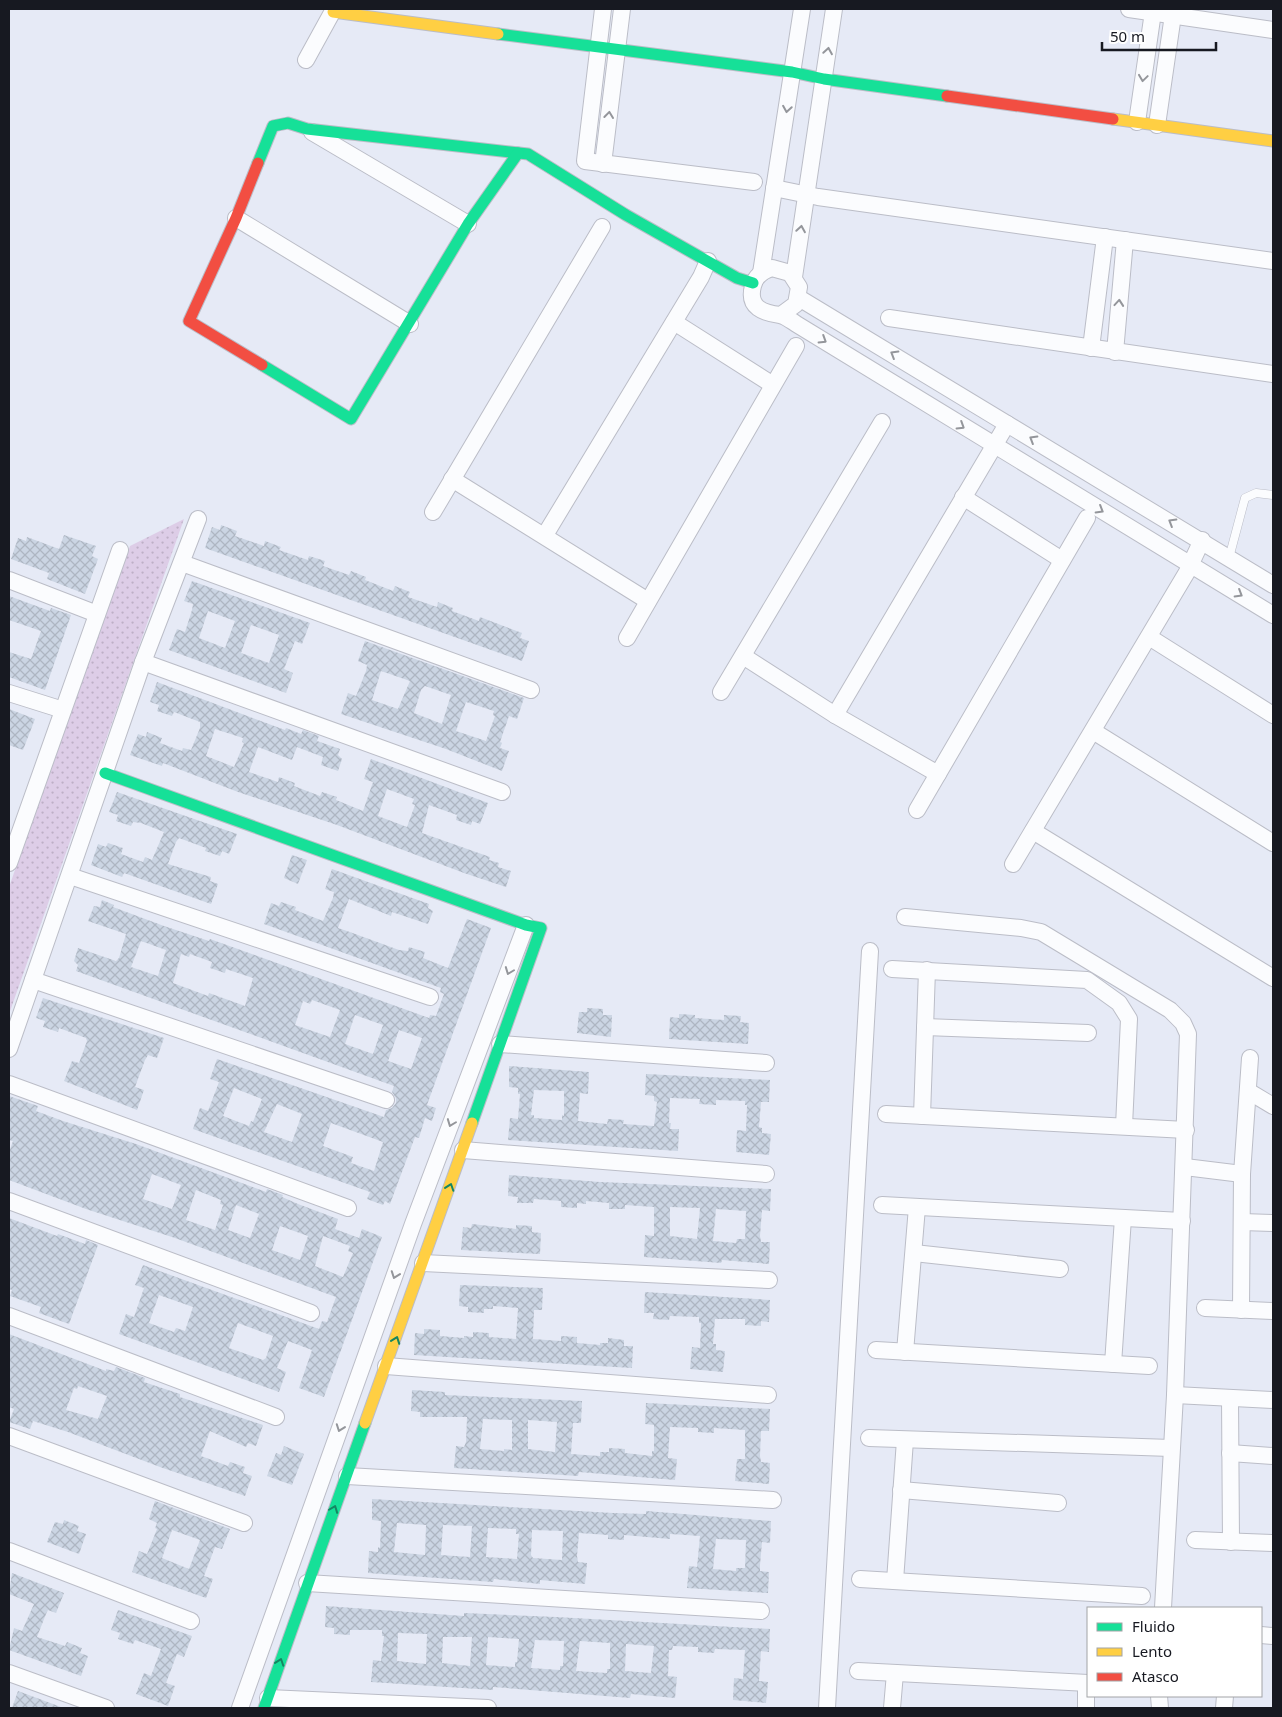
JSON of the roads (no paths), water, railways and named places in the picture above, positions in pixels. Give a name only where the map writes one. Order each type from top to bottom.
[{"type":"street","points":[[603,9],[585,161],[754,182]]},
{"type":"street","points":[[603,164],[622,9]]},
{"type":"street","points":[[757,307],[752,296],[774,188],[802,9]]},
{"type":"street","points":[[794,277],[834,9]]},
{"type":"street","points":[[1129,9],[1273,30]]},
{"type":"street","points":[[306,60],[333,10],[792,72],[824,79],[1273,141]]},
{"type":"street","points":[[1137,122],[1152,12]]},
{"type":"street","points":[[1157,125],[1173,15]]},
{"type":"street","points":[[518,152],[468,224],[410,324],[351,418],[189,321],[236,218],[273,126],[288,123],[307,129],[518,152],[528,154],[626,215],[737,278],[757,307],[768,315],[781,315],[792,309],[799,298],[799,287],[794,277],[778,268],[766,270],[757,278],[737,278]]},
{"type":"street","points":[[307,129],[468,224]]},
{"type":"street","points":[[774,188],[1273,261]]},
{"type":"street","points":[[236,218],[410,324]]},
{"type":"street","points":[[433,512],[602,227]]},
{"type":"street","points":[[1091,348],[1105,237]]},
{"type":"street","points":[[1115,352],[1125,240]]},
{"type":"street","points":[[544,536],[701,278],[708,261]]},
{"type":"street","points":[[799,298],[1202,540],[1273,585]]},
{"type":"street","points":[[781,315],[1273,615]]},
{"type":"street","points":[[889,318],[1273,374]]},
{"type":"street","points":[[674,322],[773,385]]},
{"type":"street","points":[[626,638],[796,346]]},
{"type":"street","points":[[721,692],[882,422]]},
{"type":"street","points":[[835,715],[963,497],[996,447],[1007,424]]},
{"type":"street","points":[[452,479],[648,601]]},
{"type":"street","points":[[963,497],[1062,560]]},
{"type":"street","points":[[917,810],[1087,518]]},
{"type":"street","points":[[9,1049],[143,662],[198,519]]},
{"type":"street","points":[[1013,864],[1149,637],[1202,540]]},
{"type":"street","points":[[9,863],[120,550]]},
{"type":"street","points":[[182,563],[531,690]]},
{"type":"street","points":[[9,580],[97,614]]},
{"type":"street","points":[[1149,637],[1273,715]]},
{"type":"street","points":[[743,656],[835,715],[938,774]]},
{"type":"street","points":[[143,662],[502,792]]},
{"type":"street","points":[[9,693],[63,710]]},
{"type":"street","points":[[1093,731],[1273,843]]},
{"type":"street","points":[[105,773],[526,925],[541,928],[266,1703],[488,1708]]},
{"type":"street","points":[[1033,831],[1273,978]]},
{"type":"street","points":[[70,876],[430,997]]},
{"type":"street","points":[[906,917],[1021,928],[1041,932],[1170,1010],[1183,1023],[1188,1034],[1185,1167],[1163,1607]]},
{"type":"street","points":[[240,1708],[413,1224],[526,925]]},
{"type":"street","points":[[827,1708],[870,951]]},
{"type":"street","points":[[892,969],[1087,980],[1109,994],[1119,1003],[1129,1019],[1124,1126]]},
{"type":"street","points":[[922,1116],[927,970]]},
{"type":"street","points":[[34,980],[386,1100]]},
{"type":"street","points":[[925,1027],[1088,1033]]},
{"type":"street","points":[[500,1044],[766,1063]]},
{"type":"street","points":[[1241,1310],[1242,1174],[1250,1058]]},
{"type":"street","points":[[9,1084],[348,1208]]},
{"type":"street","points":[[1248,1091],[1273,1106]]},
{"type":"street","points":[[886,1114],[1186,1130]]},
{"type":"street","points":[[463,1150],[766,1174]]},
{"type":"street","points":[[1185,1167],[1242,1174]]},
{"type":"street","points":[[9,1201],[311,1314]]},
{"type":"street","points":[[882,1205],[1182,1221]]},
{"type":"street","points":[[905,1352],[917,1207]]},
{"type":"street","points":[[1113,1364],[1123,1218]]},
{"type":"street","points":[[1242,1222],[1273,1223]]},
{"type":"street","points":[[413,1224],[434,1232]]},
{"type":"street","points":[[914,1253],[1060,1269]]},
{"type":"street","points":[[423,1264],[769,1280]]},
{"type":"street","points":[[1205,1308],[1273,1311]]},
{"type":"street","points":[[9,1316],[276,1417]]},
{"type":"street","points":[[876,1350],[1149,1366]]},
{"type":"street","points":[[386,1366],[768,1395]]},
{"type":"street","points":[[1175,1395],[1273,1400]]},
{"type":"street","points":[[1230,1398],[1231,1542]]},
{"type":"street","points":[[9,1436],[244,1523]]},
{"type":"street","points":[[869,1438],[1171,1448]]},
{"type":"street","points":[[895,1582],[905,1440]]},
{"type":"street","points":[[1230,1453],[1273,1456]]},
{"type":"street","points":[[347,1476],[773,1500]]},
{"type":"street","points":[[901,1490],[1058,1503]]},
{"type":"street","points":[[1195,1540],[1273,1544]]},
{"type":"street","points":[[9,1551],[191,1621]]},
{"type":"street","points":[[860,1579],[1142,1596]]},
{"type":"street","points":[[307,1583],[761,1611]]},
{"type":"street","points":[[267,1632],[288,1642]]},
{"type":"street","points":[[858,1671],[1087,1683],[1086,1708]]},
{"type":"street","points":[[9,1673],[106,1708]]},
{"type":"street","points":[[892,1708],[895,1673]]},
{"type":"lane","points":[[1229,558],[1245,498],[1256,493],[1273,495]]}]
